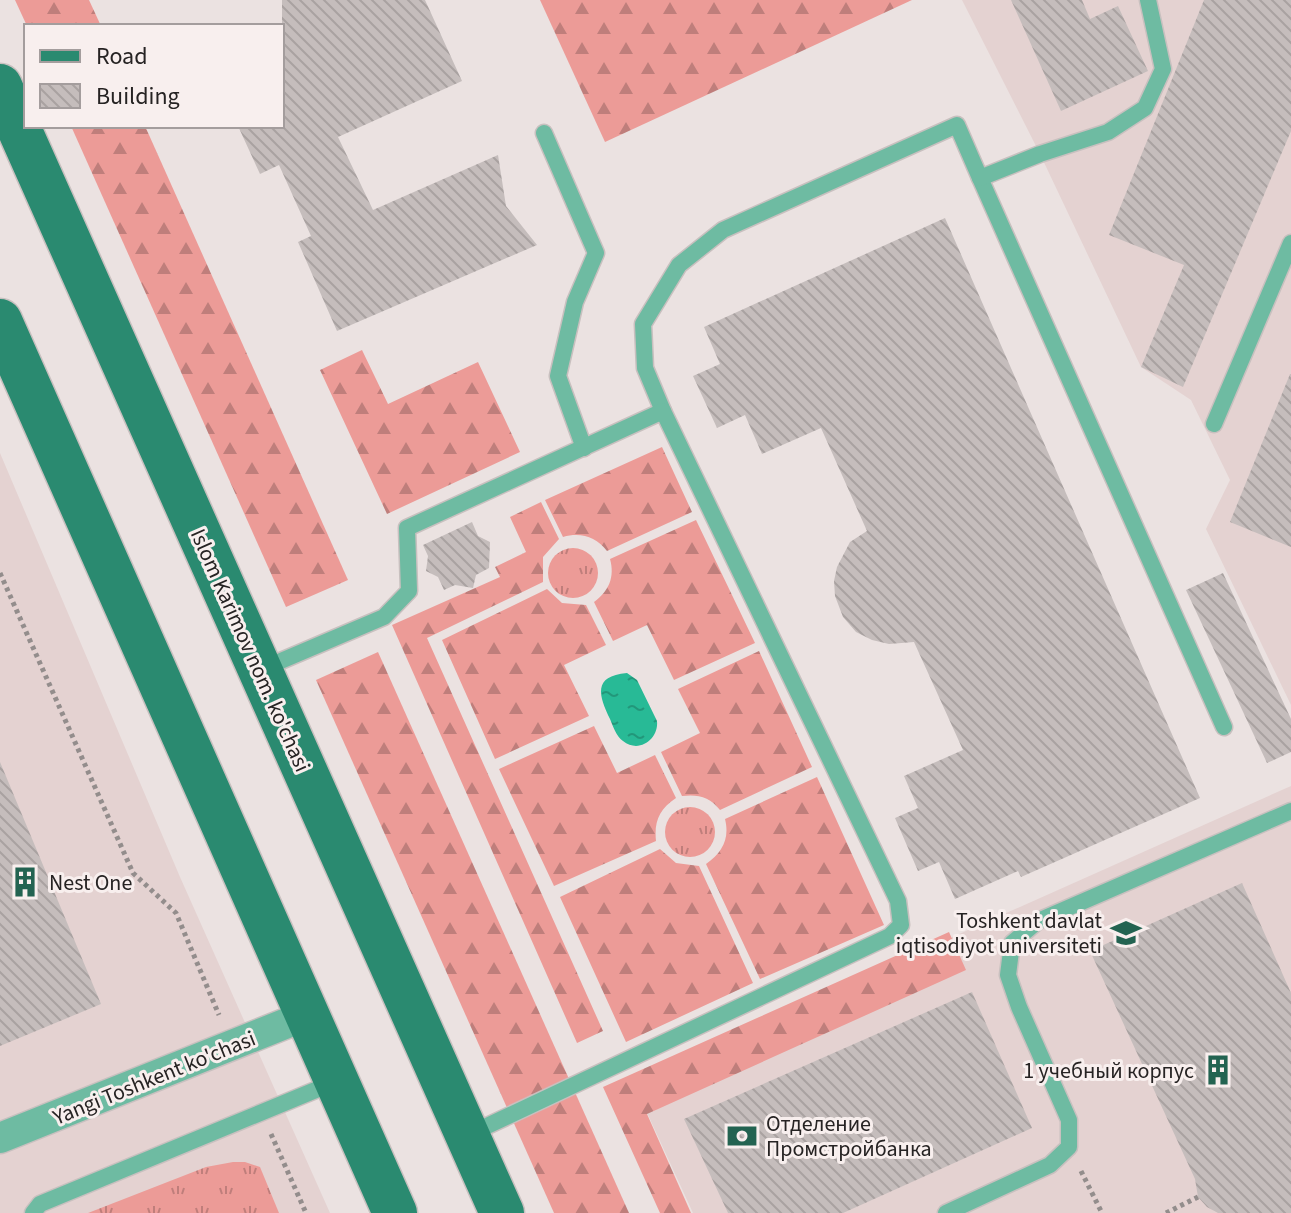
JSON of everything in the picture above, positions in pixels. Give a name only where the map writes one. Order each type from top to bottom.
[{"type":"main road","name":"Islom Karimov nom. ko'chasi","points":[[0,86],[502,1213]]},
{"type":"main road","points":[[0,321],[395,1213]]},
{"type":"street","name":"Yangi Toshkent ko'chasi","points":[[0,1138],[307,1015]]},
{"type":"lane","points":[[980,178],[1108,132],[1145,108],[1163,69],[1148,0]]},
{"type":"lane","points":[[468,1135],[890,936],[901,925],[898,901],[645,368],[643,324],[679,265],[723,230],[957,125],[1224,727]]},
{"type":"lane","points":[[544,133],[596,253],[575,302],[558,376],[584,448]]},
{"type":"lane","points":[[1214,424],[1291,243]]},
{"type":"lane","points":[[260,670],[384,617],[409,591],[407,528],[663,411]]},
{"type":"lane","points":[[946,1213],[1050,1165],[1069,1147],[1069,1120],[1008,975],[1012,943],[1038,921],[1291,811]]},
{"type":"lane","points":[[33,1213],[40,1204],[337,1081]]},
{"type":"path","points":[[0,573],[133,873],[176,913],[232,1046]]},
{"type":"path","points":[[261,1112],[306,1213]]},
{"type":"path","points":[[1069,1147],[1102,1213]]},
{"type":"path","points":[[1166,1213],[1198,1197]]},
{"type":"shaded area","points":[[962,0],[1291,0],[1291,705],[1206,529],[1230,480],[1191,400],[1141,367],[1040,154]]},
{"type":"shaded area","points":[[0,453],[180,877],[330,1213],[0,1213]]},
{"type":"shaded area","name":"Toshkent davlat iqtisodiyot universiteti","points":[[1291,786],[1291,1213],[693,1213],[632,1080]]},
{"type":"green space","points":[[15,0],[89,0],[100,24],[26,24]]},
{"type":"green space","points":[[540,0],[912,0],[605,142]]},
{"type":"green space","points":[[72,128],[146,128],[348,580],[286,607]]},
{"type":"green space","points":[[362,350],[388,404],[478,362],[520,452],[387,514],[320,370]]},
{"type":"green space","points":[[662,447],[692,512],[607,551],[588,537],[563,537],[545,500]]},
{"type":"green space","points":[[541,502],[559,539],[543,557],[543,582],[427,638],[603,1031],[577,1043],[392,625],[500,577],[495,567],[526,552],[510,517]]},
{"type":"green space","points":[[696,520],[755,643],[674,680],[647,625],[613,641],[594,602],[610,583],[610,559]]},
{"type":"green space","points":[[573,548],[591,555],[598,573],[591,591],[573,598],[555,591],[548,573],[555,555]]},
{"type":"green space","points":[[547,589],[562,603],[586,605],[606,645],[564,665],[589,716],[495,759],[442,640]]},
{"type":"green space","points":[[759,651],[812,767],[720,810],[703,797],[682,796],[661,752],[700,733],[678,689]]},
{"type":"green space","points":[[378,652],[629,1213],[554,1213],[316,680]]},
{"type":"green space","points":[[594,726],[617,773],[655,755],[676,798],[659,816],[656,841],[554,886],[499,769]]},
{"type":"green space","points":[[817,777],[884,925],[760,979],[706,864],[723,845],[725,819]]},
{"type":"green space","points":[[690,807],[708,814],[715,832],[708,850],[690,857],[672,850],[665,832],[672,814]]},
{"type":"green space","points":[[660,849],[676,863],[699,866],[753,983],[626,1042],[560,897]]},
{"type":"green space","points":[[949,932],[966,970],[647,1114],[691,1213],[660,1213],[603,1087]]},
{"type":"green space","points":[[233,1162],[260,1167],[279,1213],[88,1213],[206,1167]]},
{"type":"water","points":[[627,673],[637,680],[657,721],[651,739],[635,746],[618,736],[601,695],[603,683],[608,678]]},
{"type":"building","points":[[282,0],[425,0],[462,81],[338,137],[373,210],[498,155],[506,206],[537,245],[337,331],[298,242],[311,236],[279,165],[260,174],[239,128],[284,128]]},
{"type":"building","points":[[1011,0],[1082,0],[1090,19],[1118,6],[1148,71],[1061,111]]},
{"type":"building","points":[[1204,0],[1291,0],[1291,131],[1183,387],[1141,367],[1184,265],[1109,235]]},
{"type":"building","points":[[945,218],[1200,798],[1021,877],[1018,871],[955,899],[939,862],[918,871],[895,818],[918,808],[904,776],[963,750],[914,642],[889,644],[872,640],[856,632],[843,617],[835,596],[837,567],[850,542],[867,531],[821,428],[762,454],[745,415],[717,428],[693,376],[720,364],[704,327]]},
{"type":"building","points":[[1291,374],[1291,547],[1230,522]]},
{"type":"building","points":[[472,522],[478,536],[490,542],[489,568],[476,575],[473,588],[455,585],[444,590],[438,577],[426,571],[428,556],[423,545]]},
{"type":"building","points":[[1223,573],[1291,719],[1291,752],[1267,763],[1186,590]]},
{"type":"building","name":"Nest One","points":[[0,762],[101,1004],[0,1046]]},
{"type":"building","name":"1 учебный корпус","points":[[1242,883],[1291,993],[1291,1213],[1218,1213],[1198,1197],[1195,1179],[1090,951]]},
{"type":"building","points":[[972,992],[1032,1128],[843,1213],[728,1213],[684,1119]]},
{"type":"place","name":"Nest One","points":[[25,882]]},
{"type":"place","name":"Toshkent davlat iqtisodiyot universiteti","points":[[1126,933]]},
{"type":"place","name":"1 учебный корпус","points":[[1218,1070]]},
{"type":"place","name":"Отделение Промстройбанка","points":[[742,1136]]}]
